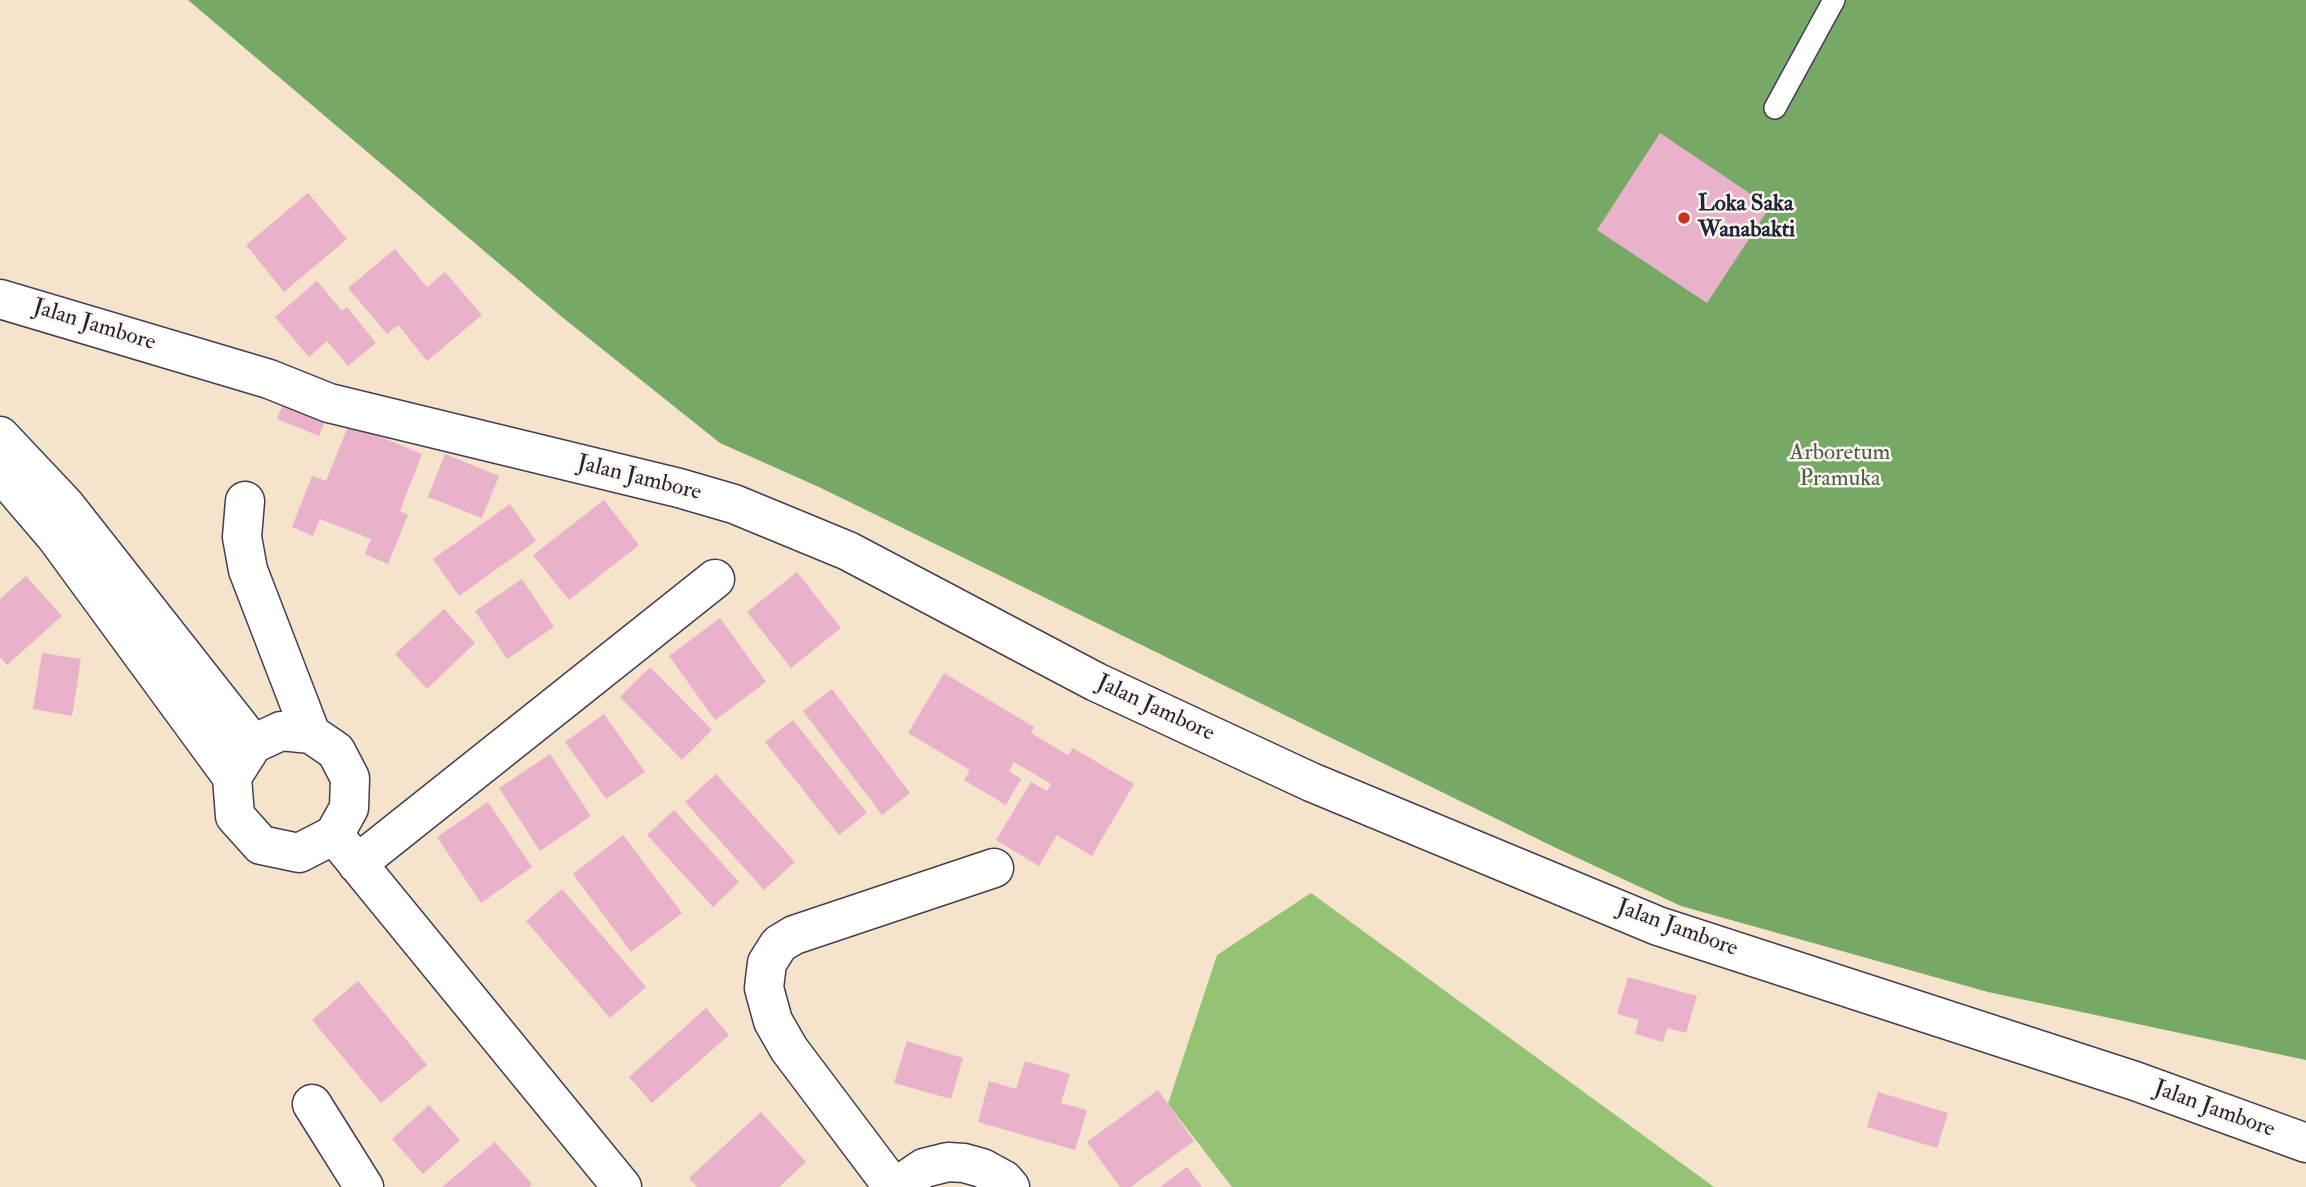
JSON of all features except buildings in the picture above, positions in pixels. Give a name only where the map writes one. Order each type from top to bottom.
[{"type":"street","name":"Jalan Jambore","points":[[0,299],[269,379],[329,404],[679,488],[734,504],[848,551],[1096,682],[1311,782],[1658,926],[2136,1081],[2306,1143]]},
{"type":"street","points":[[0,436],[65,505],[253,744]]},
{"type":"street","points":[[0,472],[56,537],[232,777],[235,816],[261,845],[299,853],[346,849],[715,579]]},
{"type":"street","points":[[245,501],[242,537],[248,570],[311,734]]},
{"type":"street","points":[[232,777],[253,744],[281,731],[311,734],[336,751],[350,778],[346,849],[622,1187]]},
{"type":"street","points":[[994,868],[794,935],[779,944],[767,962],[764,988],[773,1021],[789,1049],[894,1187],[924,1168],[948,1162],[982,1168],[1004,1180],[1010,1187]]},
{"type":"street","points":[[312,1104],[364,1187]]},
{"type":"lane","points":[[1776,108],[1835,0]]},
{"type":"green space","name":"Arboretum Pramuka","points":[[188,0],[2306,0],[2306,1060],[1988,992],[1681,906],[1554,847],[819,487],[720,443],[562,317]]},
{"type":"green space","points":[[1311,893],[1714,1187],[1232,1187],[1168,1104],[1217,955]]},
{"type":"place","name":"Loka Saka Wanabakti","points":[[1684,218]]}]
